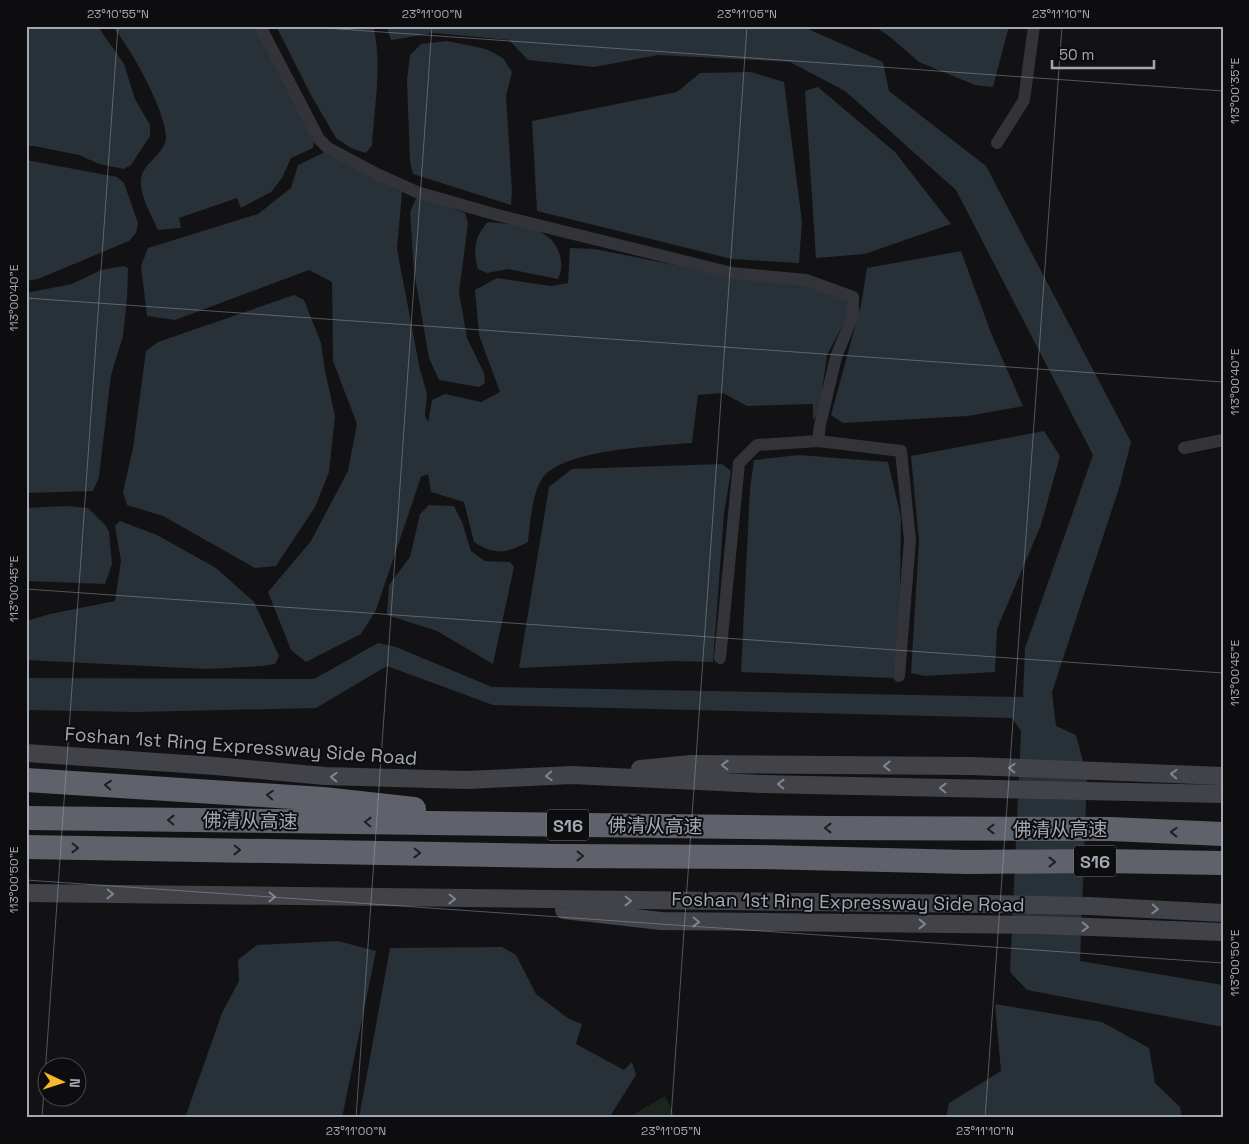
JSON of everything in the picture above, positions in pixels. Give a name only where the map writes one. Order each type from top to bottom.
[{"type":"highway","points":[[26,780],[323,799],[544,824]]},
{"type":"highway","name":"佛清从高速","points":[[26,818],[839,828],[1110,829],[1223,834]]},
{"type":"highway","name":"佛清从高速","points":[[26,847],[566,856],[757,857],[968,862],[1100,861],[1223,863]]},
{"type":"main road","name":"Foshan 1st Ring Expressway Side Road","points":[[26,753],[215,766],[325,776],[466,780],[572,775],[691,764],[971,766],[1223,776]]},
{"type":"main road","name":"Foshan 1st Ring Expressway Side Road","points":[[572,775],[761,784],[1223,794]]},
{"type":"main road","points":[[26,893],[474,899]]},
{"type":"main road","name":"Foshan 1st Ring Expressway Side Road","points":[[474,899],[990,904],[1089,906],[1223,913]]},
{"type":"main road","name":"Foshan 1st Ring Expressway Side Road","points":[[474,899],[661,921],[1038,926],[1223,932]]},
{"type":"street","points":[[260,26],[319,139],[328,148],[417,192],[572,234],[732,273],[806,280],[854,297],[853,315],[836,358],[820,425],[818,442]]},
{"type":"street","points":[[996,143],[1024,100],[1034,26]]},
{"type":"street","points":[[1184,448],[1223,440]]},
{"type":"street","points":[[720,658],[739,463],[757,445],[818,442],[901,451],[910,540],[900,676]]},
{"type":"shaded area","points":[[26,26],[96,26],[99,28],[124,64],[135,99],[150,125],[150,136],[131,165],[124,169],[99,164],[79,155],[26,146]]},
{"type":"shaded area","points":[[112,26],[257,26],[314,139],[313,148],[291,158],[282,178],[271,192],[241,208],[237,198],[179,218],[181,228],[158,230],[144,198],[141,182],[142,174],[146,167],[164,146],[166,133],[148,83],[128,48]]},
{"type":"shaded area","points":[[276,26],[373,26],[378,70],[372,145],[366,153],[351,148],[336,138],[312,97]]},
{"type":"shaded area","points":[[386,26],[762,26],[785,28],[785,26],[809,26],[808,29],[883,62],[889,91],[986,166],[1131,442],[1120,485],[1052,692],[1056,726],[1076,735],[1087,776],[1080,961],[1223,985],[1223,1027],[1027,990],[1010,972],[1021,731],[1012,718],[493,705],[387,666],[316,708],[136,712],[26,710],[26,678],[314,679],[378,643],[396,647],[492,687],[1023,697],[1025,648],[1093,455],[956,190],[845,91],[790,62],[658,55],[594,67],[528,60],[509,40],[434,33],[391,40]]},
{"type":"shaded area","points":[[874,26],[1009,26],[993,87],[975,85],[919,62]]},
{"type":"shaded area","points":[[447,41],[486,49],[503,58],[512,72],[506,96],[512,191],[511,205],[413,174],[410,162],[407,81],[410,55],[421,44]]},
{"type":"shaded area","points":[[751,72],[784,82],[802,222],[799,263],[732,259],[537,211],[532,121],[677,92],[700,73]]},
{"type":"shaded area","points":[[818,87],[895,152],[951,224],[865,254],[816,258],[805,91]]},
{"type":"shaded area","points":[[327,151],[402,192],[397,249],[420,370],[427,393],[425,416],[428,422],[432,400],[445,394],[481,402],[500,392],[479,335],[475,290],[497,278],[551,286],[568,283],[570,248],[595,249],[739,278],[815,286],[846,299],[849,313],[827,355],[819,412],[813,420],[813,404],[747,406],[723,393],[698,395],[692,443],[635,448],[589,455],[569,461],[553,469],[542,479],[536,493],[528,542],[507,551],[495,551],[474,542],[464,502],[431,492],[428,474],[421,477],[376,610],[361,634],[306,662],[291,650],[268,592],[311,541],[348,471],[357,424],[333,361],[332,282],[309,270],[175,320],[147,316],[141,266],[148,248],[258,214],[291,188],[298,165]]},
{"type":"shaded area","points":[[26,160],[117,177],[124,183],[138,223],[136,233],[129,241],[38,279],[26,281]]},
{"type":"shaded area","points":[[417,196],[465,213],[468,223],[459,292],[467,338],[484,373],[485,383],[479,387],[439,380],[429,358],[414,271],[410,212]]},
{"type":"shaded area","points":[[488,222],[531,228],[549,238],[556,246],[560,256],[561,268],[558,279],[508,269],[487,273],[478,269],[475,256],[477,238]]},
{"type":"shaded area","points":[[961,251],[991,333],[1023,406],[968,416],[843,423],[831,415],[861,305],[867,268]]},
{"type":"shaded area","points":[[124,266],[128,268],[123,336],[111,375],[99,477],[93,491],[26,493],[26,293],[72,284],[101,270]]},
{"type":"shaded area","points":[[294,295],[304,300],[321,343],[335,416],[329,472],[315,507],[276,566],[255,568],[163,516],[127,505],[123,492],[133,448],[146,351],[158,342]]},
{"type":"shaded area","points":[[1044,431],[1060,456],[1041,525],[997,629],[995,672],[925,676],[911,673],[919,541],[911,456]]},
{"type":"shaded area","points":[[799,455],[888,462],[901,517],[900,593],[893,678],[741,672],[750,489],[754,460]]},
{"type":"shaded area","points":[[722,464],[731,471],[724,513],[713,662],[673,661],[519,668],[549,487],[572,469]]},
{"type":"shaded area","points":[[429,505],[454,506],[462,522],[471,551],[485,561],[510,562],[514,567],[493,664],[437,631],[387,615],[389,585],[410,557],[420,514]]},
{"type":"shaded area","points":[[67,506],[88,508],[106,526],[109,532],[112,564],[105,584],[26,581],[26,508]]},
{"type":"shaded area","points":[[120,521],[157,535],[216,568],[254,602],[279,656],[275,664],[207,669],[26,660],[26,621],[50,614],[115,601],[121,561],[115,526]]},
{"type":"shaded area","points":[[338,941],[376,951],[342,1118],[185,1118],[222,1013],[239,981],[238,960],[257,945]]},
{"type":"shaded area","points":[[502,947],[516,955],[536,994],[569,1019],[582,1024],[576,1044],[624,1070],[632,1062],[636,1075],[609,1118],[359,1118],[390,948]]},
{"type":"shaded area","points":[[995,1004],[1102,1022],[1149,1048],[1155,1083],[1180,1107],[1182,1118],[946,1118],[949,1103],[1001,1071]]},
{"type":"shaded area","points":[[665,1096],[676,1118],[631,1118],[636,1113]]}]
